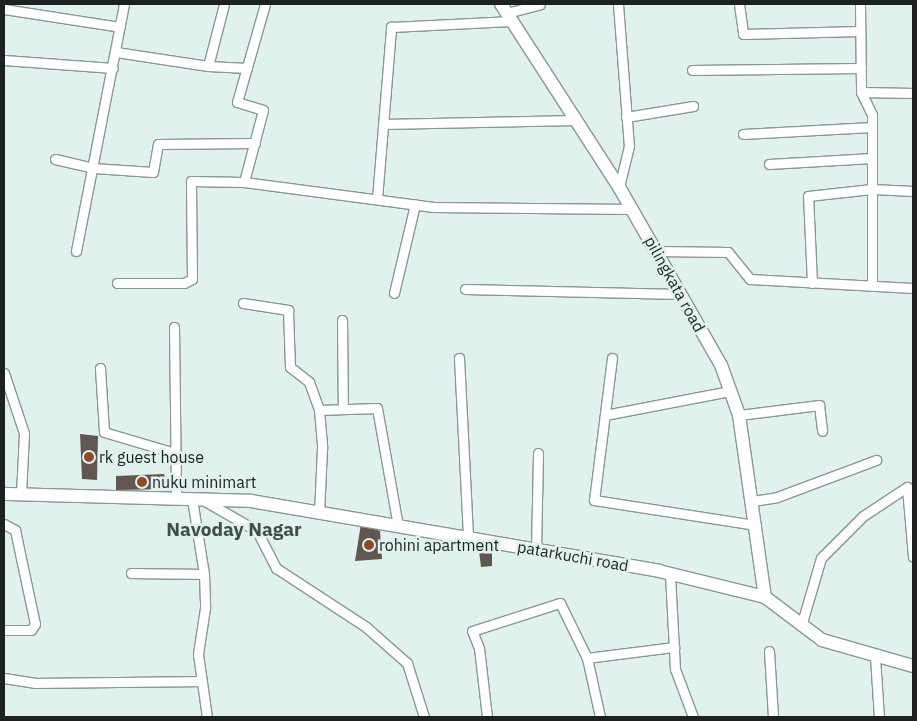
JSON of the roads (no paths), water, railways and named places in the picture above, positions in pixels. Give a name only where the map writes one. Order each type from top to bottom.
[{"type":"street","points":[[76,251],[124,4]]},
{"type":"street","points":[[208,66],[224,4]]},
{"type":"street","points":[[244,182],[263,110],[237,102],[265,4]]},
{"type":"street","points":[[377,199],[390,27],[506,13],[540,4]]},
{"type":"street","points":[[618,4],[629,146],[620,187]]},
{"type":"street","points":[[739,4],[743,34],[860,31]]},
{"type":"street","points":[[860,4],[861,92],[872,115],[872,286]]},
{"type":"street","points":[[4,9],[120,27]]},
{"type":"street","name":"pilingkata road","points":[[506,13],[620,187],[721,365],[738,415],[753,501],[765,597]]},
{"type":"street","points":[[116,52],[208,66],[247,68]]},
{"type":"street","points":[[4,60],[113,68]]},
{"type":"street","points":[[692,70],[861,68]]},
{"type":"street","points":[[861,92],[913,94]]},
{"type":"street","points":[[626,117],[693,106]]},
{"type":"street","points":[[383,124],[576,120]]},
{"type":"street","points":[[743,134],[872,127]]},
{"type":"street","points":[[55,159],[93,168],[153,172],[158,144],[254,143]]},
{"type":"street","points":[[769,164],[872,158]]},
{"type":"street","points":[[117,283],[184,284],[192,279],[192,181],[244,182],[415,204],[633,209]]},
{"type":"street","points":[[812,283],[808,196],[872,188],[913,191]]},
{"type":"street","points":[[394,293],[415,204]]},
{"type":"street","points":[[658,251],[728,252],[750,279],[913,288]]},
{"type":"street","points":[[465,289],[680,294]]},
{"type":"street","points":[[243,303],[288,310],[290,367],[309,382],[319,410],[322,448],[319,513]]},
{"type":"street","points":[[342,320],[343,409]]},
{"type":"street","points":[[174,327],[176,499]]},
{"type":"street","points":[[460,358],[468,538]]},
{"type":"street","points":[[612,358],[594,500],[756,525]]},
{"type":"street","points":[[100,368],[104,432],[175,454]]},
{"type":"street","points":[[4,373],[24,434],[21,495]]},
{"type":"street","points":[[605,415],[730,391]]},
{"type":"street","points":[[738,415],[819,405],[822,431]]},
{"type":"street","points":[[319,410],[377,408],[398,526]]},
{"type":"street","points":[[536,550],[538,453]]},
{"type":"street","points":[[753,501],[777,497],[876,460]]},
{"type":"street","points":[[801,626],[821,558],[863,516],[910,487],[913,557]]},
{"type":"street","name":"patarkuchi road","points":[[4,494],[251,501],[670,574],[765,597],[822,640],[875,657],[913,666]]},
{"type":"street","points":[[198,500],[206,608],[198,654],[207,717]]},
{"type":"street","points":[[198,500],[257,531],[276,568],[366,627],[407,663],[424,717]]},
{"type":"street","points":[[4,523],[15,530],[35,624],[31,630],[4,630]]},
{"type":"street","points":[[131,573],[204,574]]},
{"type":"street","points":[[670,574],[676,676],[693,717]]},
{"type":"street","points":[[487,717],[479,648],[472,631],[560,603],[587,658],[600,717]]},
{"type":"street","points":[[587,658],[674,647]]},
{"type":"street","points":[[769,651],[773,717]]},
{"type":"street","points":[[875,657],[879,717]]},
{"type":"street","points":[[4,678],[36,683],[202,681]]},
{"type":"place","name":"rk guest house","points":[[89,457]]},
{"type":"place","name":"nuku minimart","points":[[142,482]]},
{"type":"place","name":"rohini apartment","points":[[369,545]]},
{"type":"district","name":"Navoday Nagar","points":[[234,530]]}]
